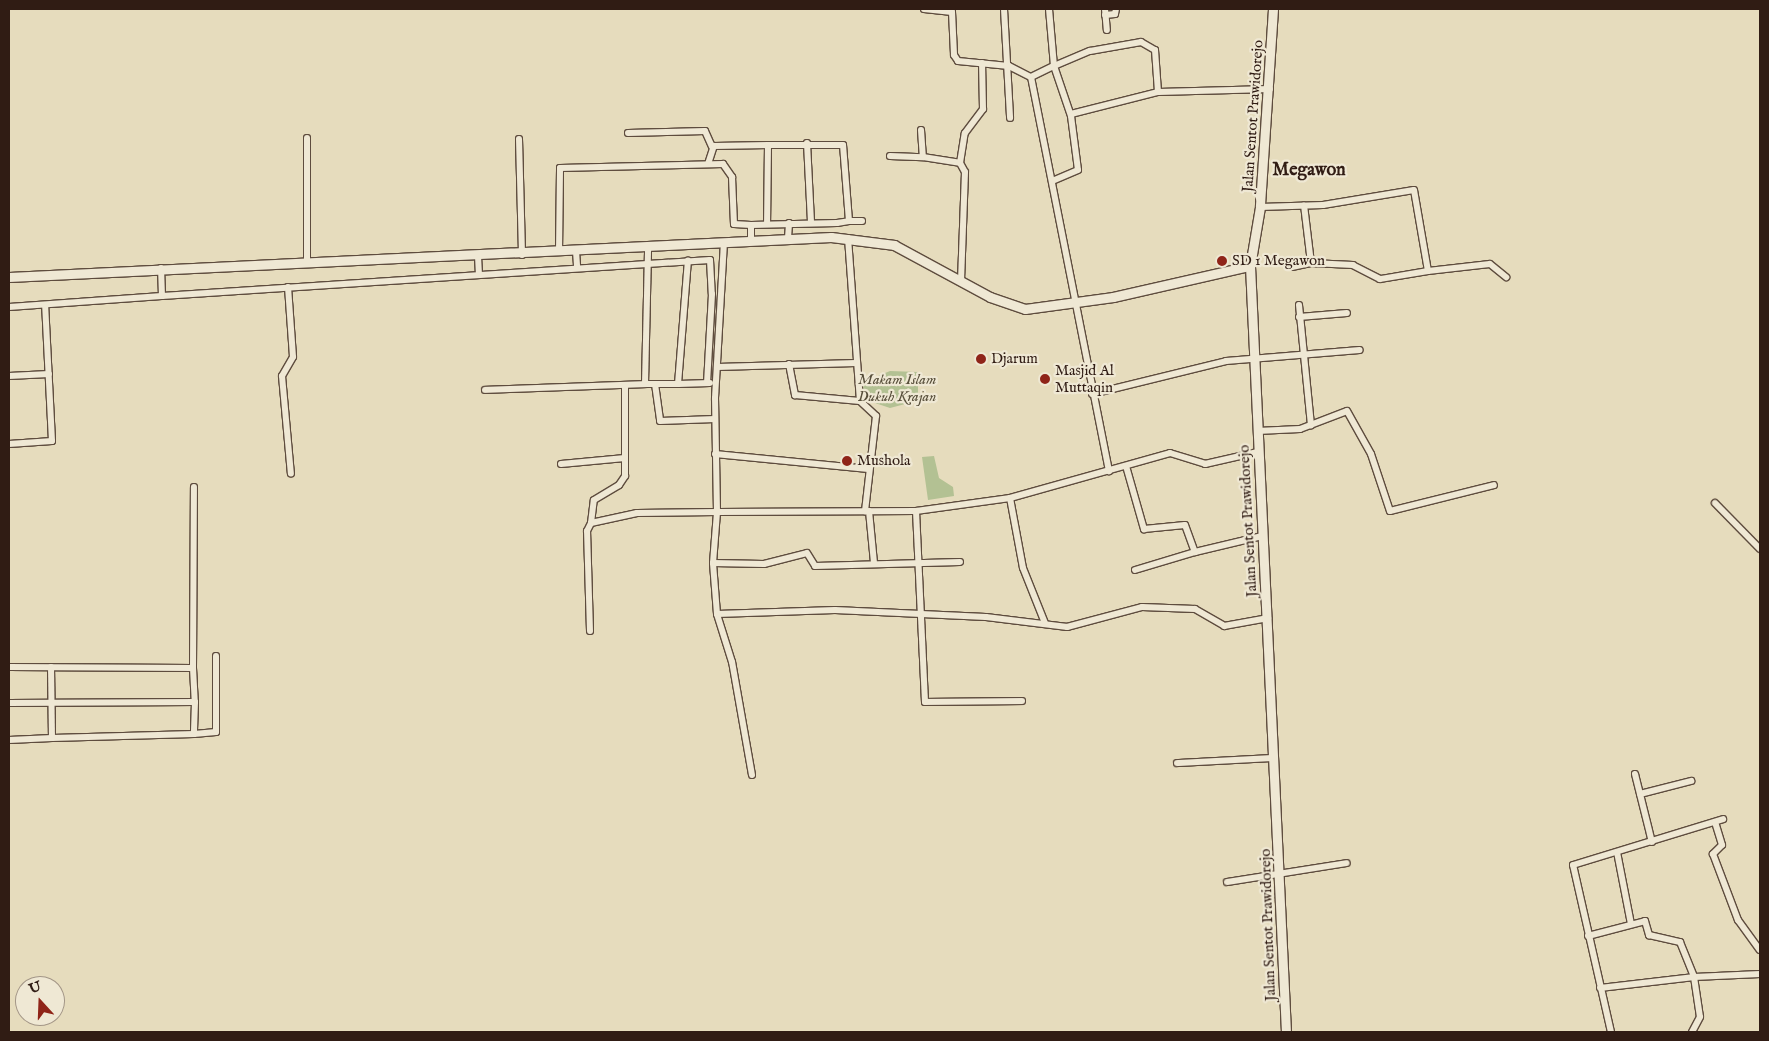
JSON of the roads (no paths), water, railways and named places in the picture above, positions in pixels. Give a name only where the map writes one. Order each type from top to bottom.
[{"type":"street","points":[[924,9],[952,12],[954,57],[1009,66],[1031,77]]},
{"type":"street","points":[[1004,9],[1009,66],[1010,118]]},
{"type":"street","points":[[1049,9],[1054,66],[1071,114],[1076,174],[1052,181]]},
{"type":"street","points":[[1107,30],[1105,12],[1115,14],[1116,9]]},
{"type":"street","name":"Jalan Sentot Prawidorejo","points":[[1273,9],[1270,89],[1260,207],[1250,266],[1286,1032]]},
{"type":"street","points":[[1031,77],[1090,51],[1140,42],[1155,50],[1158,92]]},
{"type":"street","points":[[961,281],[965,172],[960,163],[965,133],[983,109],[982,63]]},
{"type":"street","points":[[1031,77],[1092,394],[1109,471]]},
{"type":"street","points":[[1071,114],[1158,92],[1270,89]]},
{"type":"street","points":[[921,130],[922,157]]},
{"type":"street","points":[[628,133],[705,131],[712,147],[708,164]]},
{"type":"street","points":[[307,138],[307,261]]},
{"type":"street","points":[[519,139],[520,238],[522,253]]},
{"type":"street","points":[[712,147],[808,143],[844,146],[849,221]]},
{"type":"street","points":[[808,143],[811,223]]},
{"type":"street","points":[[767,224],[768,145]]},
{"type":"street","points":[[890,156],[922,157],[960,163]]},
{"type":"street","points":[[559,249],[560,168],[708,164],[728,166],[732,222],[751,226],[767,224],[788,232],[894,245],[961,281],[1018,308],[1074,303],[1250,266]]},
{"type":"street","points":[[1260,207],[1304,206],[1415,191],[1428,271]]},
{"type":"street","points":[[1304,206],[1312,264]]},
{"type":"street","points":[[9,277],[307,261],[478,256],[559,249],[576,251],[648,247],[751,239],[788,232],[811,223],[862,221]]},
{"type":"street","points":[[751,226],[751,239]]},
{"type":"street","points":[[848,238],[860,401]]},
{"type":"street","points":[[724,242],[715,382],[714,454],[717,512],[713,563],[717,614],[732,662],[752,775]]},
{"type":"street","points":[[645,384],[648,247]]},
{"type":"street","points":[[576,251],[577,267]]},
{"type":"street","points":[[478,256],[479,273]]},
{"type":"street","points":[[678,384],[688,260]]},
{"type":"street","points":[[9,307],[479,273],[710,260],[712,264],[707,383]]},
{"type":"street","points":[[1292,267],[1312,264],[1353,265],[1380,279],[1490,264],[1506,277]]},
{"type":"street","points":[[161,268],[162,296]]},
{"type":"street","points":[[288,287],[292,357],[282,376],[292,474]]},
{"type":"street","points":[[1299,304],[1301,356],[1310,425]]},
{"type":"street","points":[[9,444],[52,441],[45,305]]},
{"type":"street","points":[[1299,317],[1347,313]]},
{"type":"street","points":[[1092,394],[1190,368],[1253,357],[1301,356],[1360,350]]},
{"type":"street","points":[[717,368],[856,363]]},
{"type":"street","points":[[789,364],[795,395],[860,401],[876,416],[868,469],[867,511],[874,563]]},
{"type":"street","points":[[9,376],[49,374]]},
{"type":"street","points":[[485,390],[715,382]]},
{"type":"street","points":[[655,384],[660,421],[715,420]]},
{"type":"street","points":[[590,631],[587,531],[592,523],[594,500],[620,485],[625,458],[625,385]]},
{"type":"street","points":[[1257,432],[1310,425],[1347,411],[1371,454],[1388,510],[1494,485]]},
{"type":"street","points":[[592,523],[637,513],[916,511],[1010,498],[1170,453],[1205,464],[1258,452]]},
{"type":"street","points":[[714,454],[868,469]]},
{"type":"street","points":[[561,464],[625,458]]},
{"type":"street","points":[[1126,466],[1144,529],[1185,525],[1195,552]]},
{"type":"street","points":[[194,487],[194,734]]},
{"type":"street","points":[[1010,498],[1023,568],[1045,623]]},
{"type":"street","points":[[1715,503],[1760,549]]},
{"type":"street","points":[[916,511],[923,613],[925,702],[1022,701]]},
{"type":"street","points":[[1135,570],[1195,552],[1262,536]]},
{"type":"street","points":[[713,563],[764,564],[807,553],[815,566],[919,561],[960,562]]},
{"type":"street","points":[[717,614],[835,610],[923,613],[1045,623],[1067,627],[1142,607],[1195,609],[1224,626],[1268,618]]},
{"type":"street","points":[[9,740],[216,732],[216,656]]},
{"type":"street","points":[[9,667],[194,668]]},
{"type":"street","points":[[50,667],[52,738]]},
{"type":"street","points":[[9,703],[195,702]]},
{"type":"street","points":[[1177,763],[1274,758]]},
{"type":"street","points":[[1634,774],[1652,842]]},
{"type":"street","points":[[1640,794],[1691,781]]},
{"type":"street","points":[[1611,1032],[1572,868],[1724,819]]},
{"type":"street","points":[[1715,822],[1722,845],[1713,854],[1738,920],[1760,950]]},
{"type":"street","points":[[1617,852],[1631,924]]},
{"type":"street","points":[[1227,882],[1347,863]]},
{"type":"street","points":[[1588,936],[1645,921],[1649,935],[1680,942],[1694,976],[1700,1017],[1692,1032]]},
{"type":"street","points":[[1600,988],[1694,976],[1760,974]]},
{"type":"place","name":"SD 1 Megawon","points":[[1222,261]]},
{"type":"place","name":"Djarum","points":[[981,359]]},
{"type":"place","name":"Masjid Al Muttaqin","points":[[1045,379]]},
{"type":"place","name":"Mushola","points":[[847,461]]},
{"type":"district","name":"Megawon","points":[[1309,171]]},
{"type":"park label","name":"Makam Islam Dukuh Krajan","points":[[897,388]]}]
